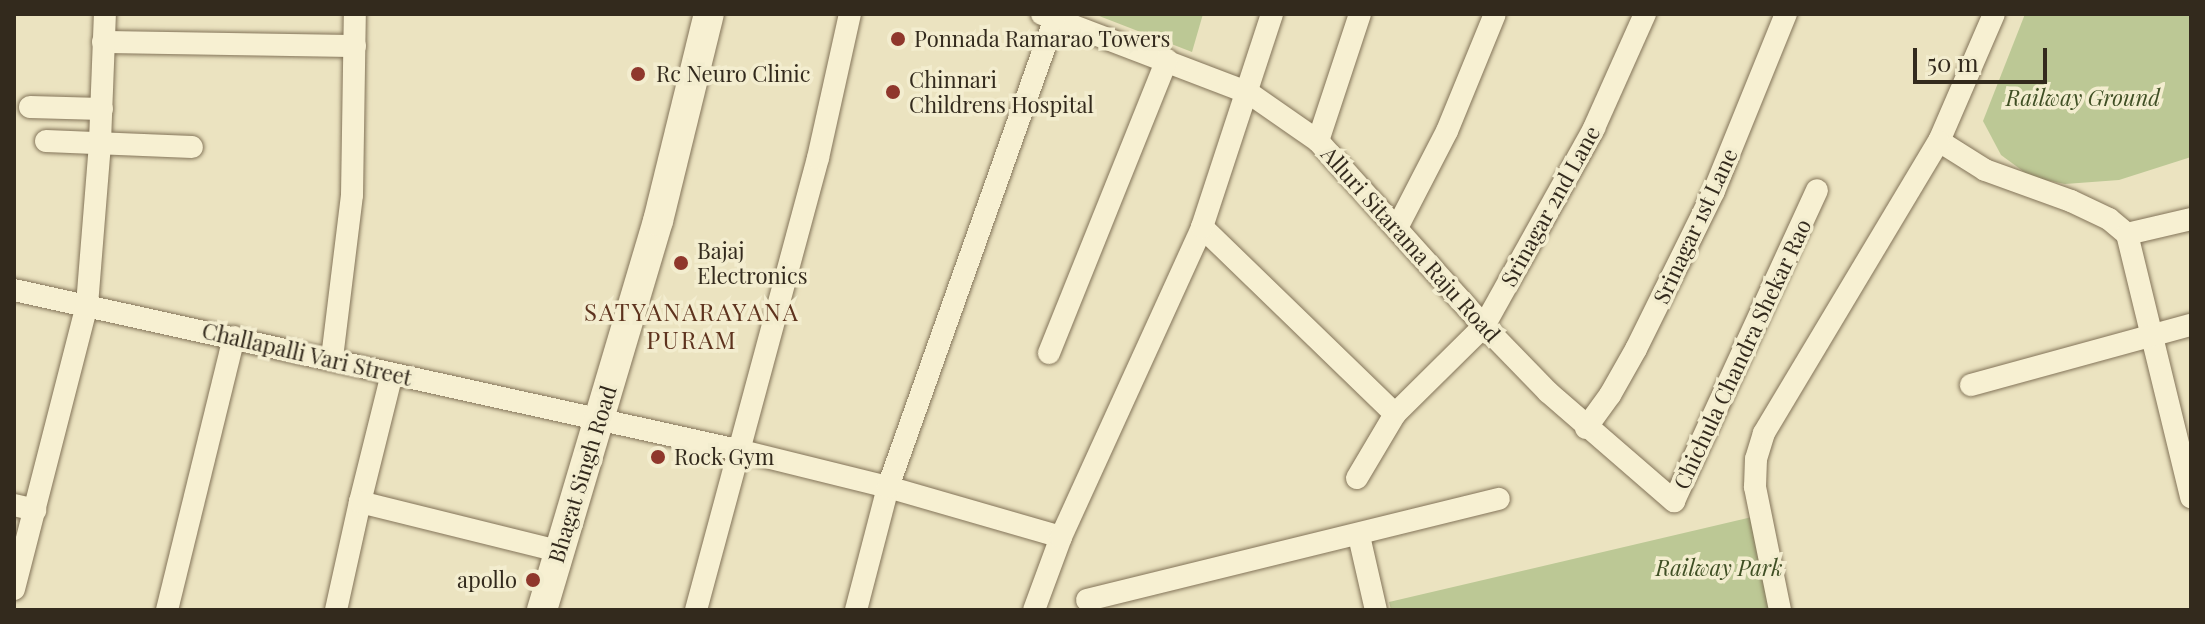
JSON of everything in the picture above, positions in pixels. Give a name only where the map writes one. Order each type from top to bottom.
[{"type":"street","points":[[14,589],[24,508],[87,305],[100,142],[105,14]]},
{"type":"street","points":[[332,358],[352,195],[355,14]]},
{"type":"street","name":"Bhagat Singh Road","points":[[542,610],[658,221],[709,14]]},
{"type":"street","points":[[696,610],[742,451],[818,158],[850,14]]},
{"type":"street","points":[[1034,610],[1061,537],[1202,227],[1249,93],[1272,14]]},
{"type":"street","points":[[1318,141],[1360,14]]},
{"type":"street","points":[[1398,226],[1447,131],[1495,14]]},
{"type":"street","name":"Srinagar 2nd Lane","points":[[1395,414],[1484,326],[1594,128],[1645,14]]},
{"type":"street","name":"Srinagar 1st Lane","points":[[1586,428],[1610,395],[1636,349],[1714,191],[1786,14]]},
{"type":"street","points":[[1780,610],[1755,487],[1756,459],[1764,433],[1939,141],[1994,14]]},
{"type":"street","points":[[856,610],[888,487],[1048,18]]},
{"type":"street","name":"Alluri Sitarama Raju Road","points":[[1048,18],[1249,93],[1318,141],[1398,226],[1484,326],[1586,428]]},
{"type":"street","points":[[103,42],[355,46]]},
{"type":"street","points":[[1049,353],[1167,60]]},
{"type":"street","points":[[30,107],[102,109]]},
{"type":"street","points":[[46,141],[192,147]]},
{"type":"street","points":[[1939,141],[1985,170],[2071,201],[2109,219],[2127,234],[2191,497]]},
{"type":"street","name":"Chichula Chandra Shekar Rao","points":[[1586,428],[1674,501],[1817,190]]},
{"type":"street","points":[[2127,234],[2191,219]]},
{"type":"street","points":[[1202,227],[1395,414],[1357,478]]},
{"type":"street","name":"Challapalli Vari Street","points":[[14,290],[742,451],[888,487],[1061,537]]},
{"type":"street","points":[[1971,385],[2191,325]]},
{"type":"street","points":[[167,610],[234,337]]},
{"type":"street","points":[[336,610],[392,374]]},
{"type":"street","points":[[1087,600],[1359,536],[1499,499]]},
{"type":"street","points":[[360,502],[558,551]]},
{"type":"street","points":[[1359,536],[1376,610]]},
{"type":"green space","points":[[1094,14],[1203,14],[1192,52]]},
{"type":"green space","name":"Railway Ground","points":[[2025,14],[2191,14],[2191,157],[2119,180],[2065,184],[2031,177],[2001,155],[1983,121]]},
{"type":"green space","name":"Railway Park","points":[[1752,517],[1775,610],[1391,610],[1389,602]]},
{"type":"place","name":"Ponnada Ramarao Towers","points":[[898,39]]},
{"type":"place","name":"Rc Neuro Clinic","points":[[638,74]]},
{"type":"place","name":"Chinnari Childrens Hospital","points":[[893,92]]},
{"type":"place","name":"Bajaj Electronics","points":[[681,263]]},
{"type":"place","name":"Rock Gym","points":[[658,457]]},
{"type":"place","name":"apollo","points":[[533,580]]},
{"type":"district","name":"SATYANARAYANA PURAM","points":[[692,326]]}]
